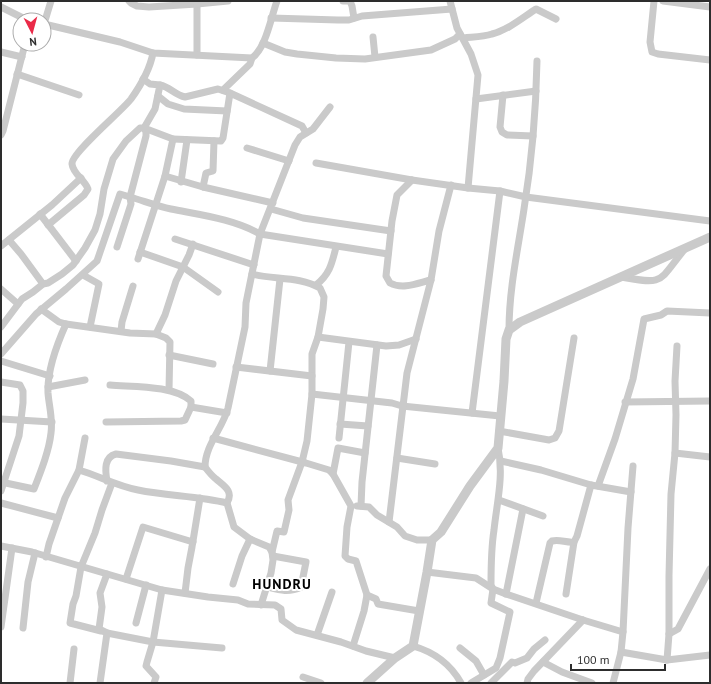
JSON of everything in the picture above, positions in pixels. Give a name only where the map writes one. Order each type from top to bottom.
[{"type":"street","points":[[48,12],[51,1]]},
{"type":"street","points":[[129,1],[143,7],[228,1]]},
{"type":"street","points":[[1,327],[22,299],[43,284],[48,283],[68,270],[76,261],[95,230],[100,214],[107,177],[116,155],[126,141],[140,128],[144,128],[173,139],[214,141],[221,140],[223,138],[227,110],[226,92],[250,64],[252,58],[257,54],[263,43],[278,1]]},
{"type":"street","points":[[343,1],[350,1],[354,18]]},
{"type":"street","points":[[450,1],[457,28],[471,54],[478,76],[468,188]]},
{"type":"street","points":[[654,1],[650,42],[652,52],[710,60]]},
{"type":"street","points":[[663,1],[710,7]]},
{"type":"street","points":[[197,4],[197,55]]},
{"type":"street","points":[[1,7],[12,12]]},
{"type":"street","points":[[271,18],[349,20],[362,16],[452,9]]},
{"type":"street","points":[[263,43],[285,52],[297,54],[336,58],[365,58],[431,50],[462,36],[490,35],[497,33],[536,9],[556,19]]},
{"type":"street","points":[[52,26],[120,42],[153,53],[252,58]]},
{"type":"street","points":[[372,37],[375,57]]},
{"type":"street","points":[[1,52],[22,57]]},
{"type":"street","points":[[1,135],[23,52]]},
{"type":"street","points":[[48,225],[84,195],[88,189],[87,185],[76,172],[72,163],[74,158],[131,98],[151,66],[153,53]]},
{"type":"street","points":[[471,683],[496,668],[510,612],[491,603],[493,589],[491,585],[491,558],[499,500],[501,461],[498,448],[506,339],[509,330],[509,316],[514,272],[526,197],[536,91],[537,61]]},
{"type":"street","points":[[18,74],[79,95]]},
{"type":"street","points":[[143,79],[150,84],[160,85],[171,89],[185,97],[218,89],[302,126],[306,133]]},
{"type":"street","points":[[144,128],[151,117],[160,85]]},
{"type":"street","points":[[476,99],[536,91]]},
{"type":"street","points":[[503,95],[500,127],[502,132],[507,135],[532,136]]},
{"type":"street","points":[[158,96],[168,104],[184,109],[227,110]]},
{"type":"street","points":[[205,467],[206,455],[213,438],[227,413],[245,327],[246,303],[260,234],[295,145],[300,137],[313,129],[330,106]]},
{"type":"street","points":[[117,247],[131,204],[130,197],[146,136],[144,128]]},
{"type":"street","points":[[173,139],[165,176],[139,255],[183,267],[218,292]]},
{"type":"street","points":[[181,182],[187,140]]},
{"type":"street","points":[[203,187],[206,173],[213,171],[214,141]]},
{"type":"street","points":[[247,148],[288,161]]},
{"type":"street","points":[[316,163],[343,169],[412,180],[500,191],[526,197],[710,220]]},
{"type":"street","points":[[165,176],[181,182],[272,206],[303,218],[391,231]]},
{"type":"street","points":[[1,246],[52,205],[81,178]]},
{"type":"street","points":[[412,180],[397,195],[386,276],[390,283],[403,286],[431,280]]},
{"type":"street","points":[[389,522],[407,373],[431,280],[439,231],[451,185]]},
{"type":"street","points":[[472,413],[500,191]]},
{"type":"street","points":[[1,354],[41,309],[83,275],[97,261],[120,194],[156,205],[222,220],[251,229],[260,234],[388,254]]},
{"type":"street","points":[[40,214],[76,261]]},
{"type":"street","points":[[509,330],[520,322],[710,237]]},
{"type":"street","points":[[175,239],[254,265]]},
{"type":"street","points":[[9,240],[43,284]]},
{"type":"street","points":[[156,334],[165,315],[176,281],[190,255],[193,244]]},
{"type":"street","points":[[316,285],[325,278],[328,273],[336,246]]},
{"type":"street","points":[[622,277],[654,282],[659,280],[665,275],[685,248]]},
{"type":"street","points":[[252,274],[262,277],[300,280],[316,285],[320,288],[324,297],[324,309],[318,338],[312,354],[312,394],[307,441],[302,462],[288,500],[289,510],[284,532],[277,531],[272,554],[271,573],[261,605]]},
{"type":"street","points":[[83,275],[99,284],[90,327]]},
{"type":"street","points":[[270,371],[280,278]]},
{"type":"street","points":[[121,331],[122,322],[133,286]]},
{"type":"street","points":[[1,289],[18,304]]},
{"type":"street","points":[[41,309],[59,322],[66,324],[156,334],[166,338],[170,342],[169,390]]},
{"type":"street","points":[[566,594],[574,542],[594,486],[615,439],[633,379],[644,319],[661,315],[667,311],[710,313]]},
{"type":"street","points":[[2,482],[34,489],[44,462],[50,439],[52,422],[48,387],[60,337],[66,324]]},
{"type":"street","points":[[318,338],[386,346],[399,345],[416,339]]},
{"type":"street","points":[[499,431],[549,440],[555,438],[559,431],[574,338]]},
{"type":"street","points":[[339,438],[349,342]]},
{"type":"street","points":[[361,506],[365,453],[372,401],[377,345]]},
{"type":"street","points":[[667,660],[669,634],[671,494],[675,452],[677,346]]},
{"type":"street","points":[[169,355],[213,364]]},
{"type":"street","points":[[1,361],[50,376]]},
{"type":"street","points":[[236,367],[312,376]]},
{"type":"street","points":[[48,387],[85,380]]},
{"type":"street","points":[[1,382],[20,386],[23,403],[19,436],[2,482],[1,491]]},
{"type":"street","points":[[106,422],[181,421],[185,420],[191,407],[191,401],[186,396],[169,390],[110,385]]},
{"type":"street","points":[[312,394],[392,402],[402,406],[500,416]]},
{"type":"street","points":[[625,402],[710,401]]},
{"type":"street","points":[[191,407],[227,413]]},
{"type":"street","points":[[1,419],[52,422]]},
{"type":"street","points":[[340,424],[368,426]]},
{"type":"street","points":[[46,556],[65,498],[79,470],[86,438]]},
{"type":"street","points":[[213,438],[329,470],[333,474],[351,506],[347,527],[345,556],[348,559],[356,561],[367,595],[364,611],[353,646]]},
{"type":"street","points":[[333,474],[338,448],[365,453]]},
{"type":"street","points":[[367,683],[395,658],[413,646],[432,540],[441,532],[470,486],[498,448]]},
{"type":"street","points":[[675,452],[710,457]]},
{"type":"street","points":[[222,648],[153,642],[104,632],[70,622],[81,567],[96,533],[109,482],[105,470],[108,458],[116,454],[205,467],[216,480],[227,488],[229,499],[227,503],[234,527],[250,539],[269,547],[272,554]]},
{"type":"street","points":[[397,458],[435,464]]},
{"type":"street","points":[[501,461],[541,470],[594,486],[631,492]]},
{"type":"street","points":[[613,683],[621,652],[623,632],[633,466]]},
{"type":"street","points":[[79,470],[109,482],[136,490],[227,503]]},
{"type":"street","points":[[185,593],[200,498]]},
{"type":"street","points":[[499,500],[543,516]]},
{"type":"street","points":[[1,503],[58,518]]},
{"type":"street","points":[[351,506],[369,507],[377,515],[396,527],[405,536],[417,540],[432,540]]},
{"type":"street","points":[[506,594],[523,509]]},
{"type":"street","points":[[126,579],[143,527],[193,542]]},
{"type":"street","points":[[233,584],[242,556],[250,539]]},
{"type":"street","points":[[536,603],[552,541],[557,539],[569,543],[574,542]]},
{"type":"street","points":[[1,546],[46,556],[162,590],[238,600],[248,604],[275,605],[281,609],[282,620],[285,624],[296,630],[395,658]]},
{"type":"street","points":[[1,627],[3,596],[12,548]]},
{"type":"street","points":[[23,628],[28,582],[35,553]]},
{"type":"street","points":[[267,586],[286,591],[293,591],[301,587],[306,562],[272,554]]},
{"type":"street","points":[[669,634],[678,629],[710,569]]},
{"type":"street","points":[[427,572],[476,578],[493,589],[506,594],[623,632]]},
{"type":"street","points":[[104,632],[99,629],[102,607],[100,593],[107,574]]},
{"type":"street","points":[[136,624],[146,585]]},
{"type":"street","points":[[154,683],[156,677],[146,666],[153,642],[162,590]]},
{"type":"street","points":[[317,635],[332,592]]},
{"type":"street","points":[[367,595],[376,599],[378,604],[419,611]]},
{"type":"street","points":[[527,683],[528,679],[543,662],[583,620]]},
{"type":"street","points":[[100,683],[104,632]]},
{"type":"street","points":[[491,683],[512,662],[515,663],[527,658],[534,649],[545,640]]},
{"type":"street","points":[[413,646],[426,650],[439,657],[459,678],[461,683]]},
{"type":"street","points":[[460,648],[476,662],[484,675]]},
{"type":"street","points":[[70,683],[74,649]]},
{"type":"street","points":[[621,652],[667,660],[710,655]]},
{"type":"street","points":[[543,662],[562,672],[592,683]]},
{"type":"street","points":[[303,677],[321,683]]},
{"type":"district","name":"HUNDRU","points":[[282,584]]}]
